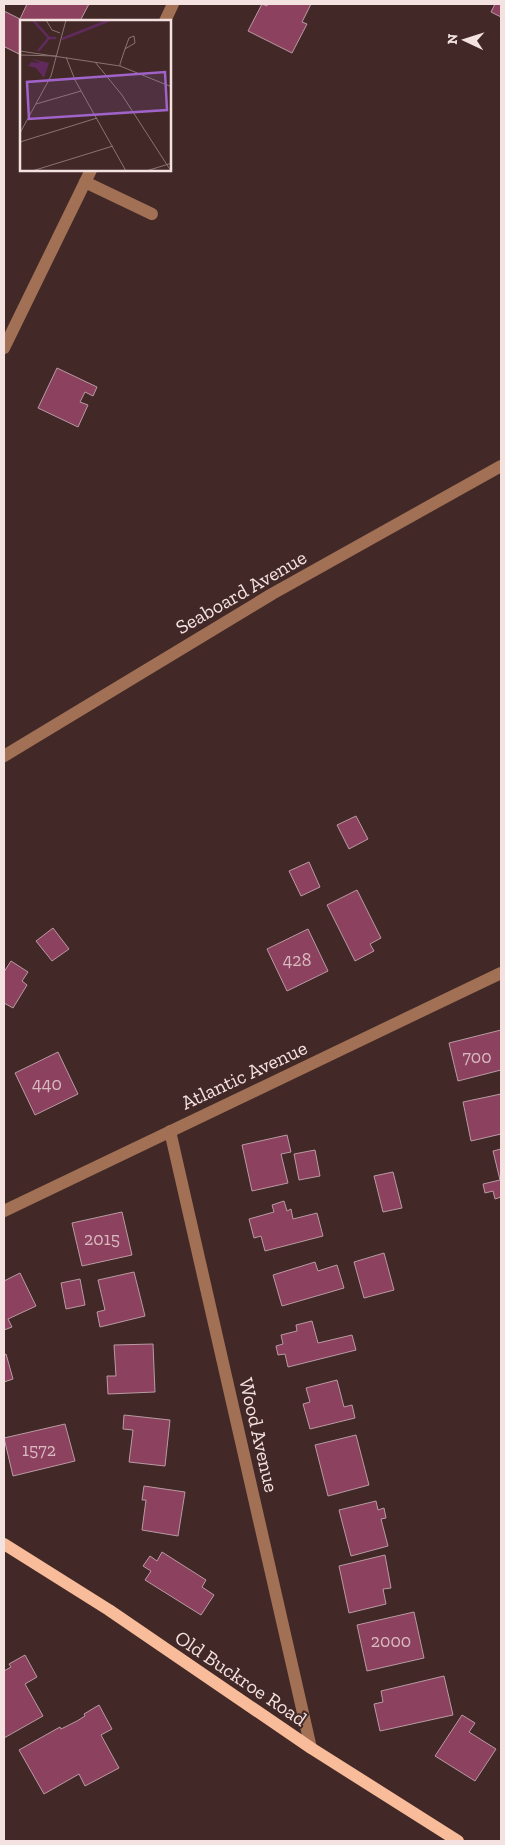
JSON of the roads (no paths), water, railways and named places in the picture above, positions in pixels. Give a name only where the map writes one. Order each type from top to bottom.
[{"type":"main road","name":"Old Buckroe Road","points":[[4,1544],[109,1610],[311,1748],[458,1841]]},
{"type":"street","points":[[165,20],[173,4]]},
{"type":"street","points":[[4,348],[90,171]]},
{"type":"street","points":[[85,182],[152,214]]},
{"type":"street","name":"Seaboard Avenue","points":[[4,756],[272,594],[501,466]]},
{"type":"street","name":"Atlantic Avenue","points":[[4,1211],[501,973]]},
{"type":"street","name":"Wood Avenue","points":[[170,1131],[311,1748]]}]
